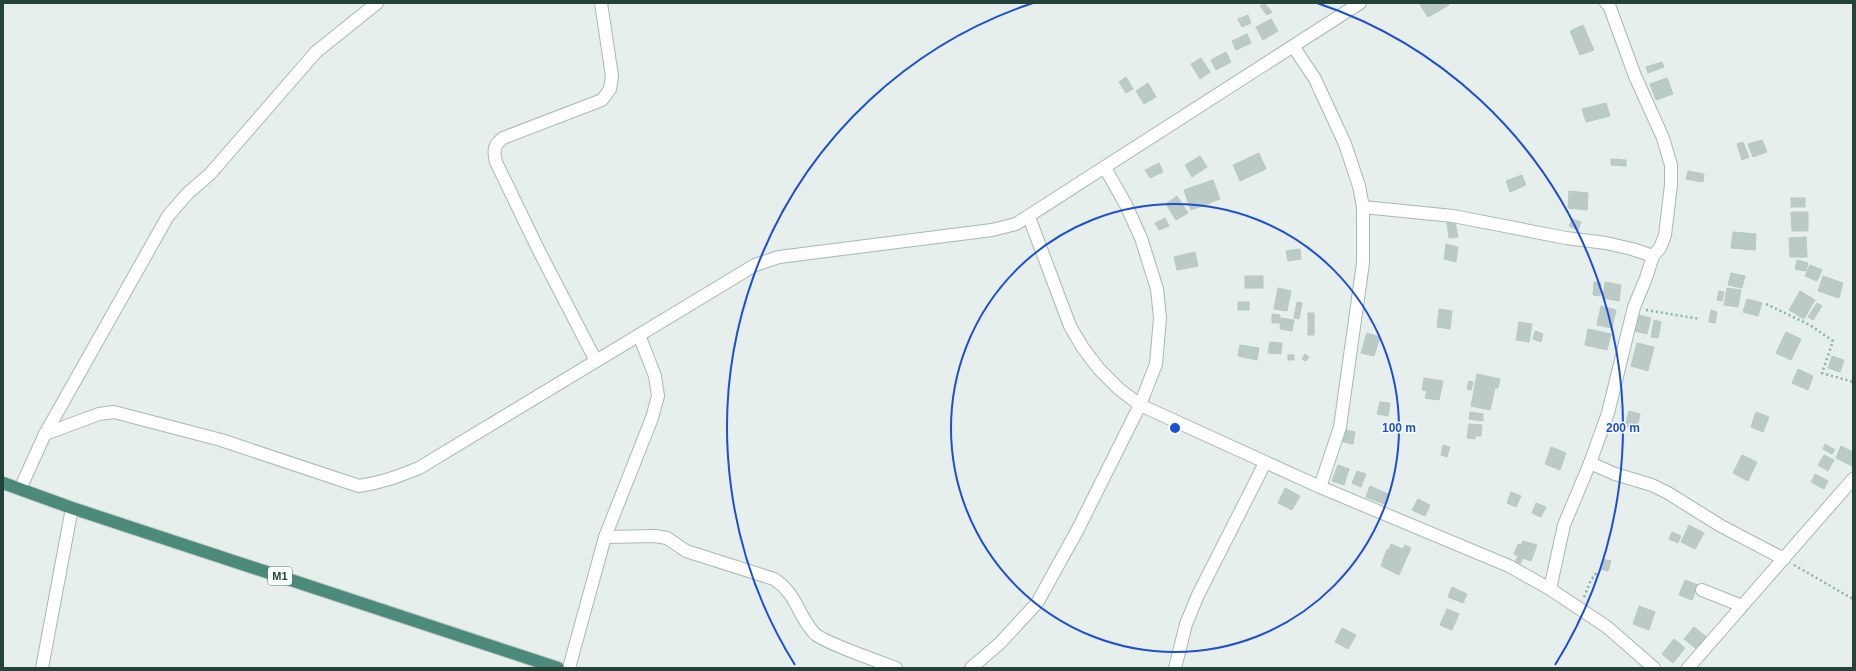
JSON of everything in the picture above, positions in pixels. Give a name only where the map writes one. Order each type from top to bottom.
[{"type":"highway","name":"M1","points":[[3,483],[72,508],[558,668]]},
{"type":"street","points":[[20,489],[45,434],[168,216],[188,193],[210,174],[316,52],[377,3]]},
{"type":"street","points":[[596,361],[539,251],[496,162],[494,152],[496,144],[503,138],[602,100],[610,89],[612,76],[601,3]]},
{"type":"street","points":[[45,434],[99,414],[114,412],[220,440],[359,486],[378,483],[419,468],[755,265],[767,260],[992,230],[1016,224],[1293,46],[1347,7],[1360,3]]},
{"type":"street","points":[[1550,588],[1564,525],[1590,463],[1608,413],[1634,308],[1653,256],[1660,248],[1665,235],[1671,185],[1671,165],[1663,138],[1635,76],[1608,4]]},
{"type":"street","points":[[1293,46],[1315,79],[1345,144],[1359,186],[1362,207],[1363,263],[1340,427],[1320,487]]},
{"type":"street","points":[[971,668],[1000,643],[1037,603],[1077,531],[1140,405],[1156,364],[1160,318],[1157,288],[1141,238],[1126,205],[1105,168]]},
{"type":"street","points":[[1362,207],[1453,216],[1566,238],[1606,243],[1653,256]]},
{"type":"street","points":[[1029,217],[1070,326],[1076,337],[1099,369],[1119,389],[1140,405],[1320,487],[1509,566],[1550,588],[1607,627],[1654,668]]},
{"type":"street","points":[[569,668],[605,537],[652,418],[658,396],[655,376],[639,335]]},
{"type":"street","points":[[1175,668],[1186,624],[1198,595],[1266,463]]},
{"type":"street","points":[[1590,463],[1615,474],[1652,485],[1668,493],[1721,526],[1784,558]]},
{"type":"street","points":[[1688,668],[1853,479]]},
{"type":"street","points":[[42,668],[72,508]]},
{"type":"street","points":[[605,537],[655,536],[667,538],[686,551],[774,579],[784,585],[790,592],[815,634],[826,640],[896,668]]},
{"type":"street","points":[[1702,590],[1742,606]]},
{"type":"path","points":[[1766,304],[1810,325],[1833,341],[1822,373],[1853,382]]},
{"type":"path","points":[[1634,308],[1700,319]]},
{"type":"path","points":[[1784,558],[1815,579],[1853,599]]},
{"type":"path","points":[[1579,608],[1591,580],[1597,572]]},
{"type":"building","points":[[1264,3],[1272,12],[1267,15],[1260,6]]},
{"type":"building","points":[[1423,3],[1448,3],[1449,5],[1428,17],[1420,5]]},
{"type":"building","points":[[1248,15],[1251,23],[1242,27],[1238,19]]},
{"type":"building","points":[[1271,19],[1278,31],[1263,40],[1256,27]]},
{"type":"building","points":[[1583,25],[1594,50],[1580,55],[1570,31]]},
{"type":"building","points":[[1247,34],[1251,43],[1236,50],[1232,41]]},
{"type":"building","points":[[1226,52],[1231,62],[1216,70],[1211,60]]},
{"type":"building","points":[[1201,58],[1210,72],[1200,79],[1191,64]]},
{"type":"building","points":[[1662,62],[1664,67],[1648,73],[1646,67]]},
{"type":"building","points":[[1126,77],[1133,89],[1126,93],[1119,82]]},
{"type":"building","points":[[1667,78],[1673,94],[1656,100],[1650,84]]},
{"type":"building","points":[[1148,83],[1156,97],[1144,104],[1136,91]]},
{"type":"building","points":[[1606,103],[1610,116],[1586,122],[1582,109]]},
{"type":"building","points":[[1762,140],[1767,152],[1753,157],[1748,144]]},
{"type":"building","points":[[1743,142],[1749,157],[1742,160],[1737,144]]},
{"type":"building","points":[[1259,153],[1266,169],[1240,181],[1233,165]]},
{"type":"building","points":[[1200,156],[1207,167],[1192,177],[1185,165]]},
{"type":"building","points":[[1611,159],[1626,160],[1626,166],[1611,165]]},
{"type":"building","points":[[1159,163],[1163,172],[1150,178],[1145,170]]},
{"type":"building","points":[[1688,171],[1704,174],[1703,182],[1686,179]]},
{"type":"building","points":[[1522,175],[1526,185],[1510,192],[1506,181]]},
{"type":"building","points":[[1213,180],[1220,199],[1191,210],[1184,190]]},
{"type":"building","points":[[1569,191],[1588,193],[1587,210],[1568,208]]},
{"type":"building","points":[[1177,196],[1188,213],[1176,220],[1166,204]]},
{"type":"building","points":[[1791,198],[1805,198],[1805,207],[1791,207]]},
{"type":"building","points":[[1791,212],[1808,212],[1808,231],[1792,231]]},
{"type":"building","points":[[1165,218],[1169,226],[1159,230],[1155,223]]},
{"type":"building","points":[[1572,219],[1581,222],[1578,230],[1569,226]]},
{"type":"building","points":[[1455,222],[1458,237],[1449,238],[1447,223]]},
{"type":"building","points":[[1733,232],[1756,234],[1755,250],[1731,248]]},
{"type":"building","points":[[1806,237],[1807,257],[1790,257],[1789,238]]},
{"type":"building","points":[[1446,244],[1458,247],[1456,262],[1444,259]]},
{"type":"building","points":[[1300,249],[1301,259],[1288,261],[1286,251]]},
{"type":"building","points":[[1195,252],[1198,266],[1177,270],[1174,257]]},
{"type":"building","points":[[1797,260],[1808,263],[1806,271],[1795,269]]},
{"type":"building","points":[[1810,265],[1822,270],[1817,281],[1805,276]]},
{"type":"building","points":[[1731,273],[1745,276],[1742,288],[1728,285]]},
{"type":"building","points":[[1245,276],[1263,276],[1263,288],[1245,288]]},
{"type":"building","points":[[1823,276],[1843,283],[1839,298],[1818,291]]},
{"type":"building","points":[[1594,282],[1601,283],[1600,296],[1593,295]]},
{"type":"building","points":[[1605,282],[1621,285],[1619,301],[1603,298]]},
{"type":"building","points":[[1278,288],[1291,291],[1287,311],[1274,309]]},
{"type":"building","points":[[1727,288],[1741,290],[1738,307],[1724,305]]},
{"type":"building","points":[[1719,291],[1724,292],[1722,301],[1717,300]]},
{"type":"building","points":[[1800,291],[1815,300],[1804,319],[1789,310]]},
{"type":"building","points":[[1747,299],[1762,303],[1758,316],[1743,312]]},
{"type":"building","points":[[1238,302],[1249,302],[1249,310],[1238,310]]},
{"type":"building","points":[[1297,302],[1302,303],[1299,319],[1294,318]]},
{"type":"building","points":[[1817,303],[1822,306],[1813,320],[1808,317]]},
{"type":"building","points":[[1601,306],[1616,310],[1612,328],[1597,325]]},
{"type":"building","points":[[1439,309],[1452,311],[1450,329],[1437,327]]},
{"type":"building","points":[[1711,310],[1717,312],[1715,323],[1709,322]]},
{"type":"building","points":[[1308,313],[1314,313],[1314,335],[1308,335]]},
{"type":"building","points":[[1272,314],[1280,315],[1280,323],[1272,323]]},
{"type":"building","points":[[1634,314],[1651,318],[1647,334],[1630,330]]},
{"type":"building","points":[[1281,318],[1294,320],[1292,331],[1280,329]]},
{"type":"building","points":[[1654,320],[1661,322],[1658,338],[1651,337]]},
{"type":"building","points":[[1519,322],[1532,324],[1529,342],[1516,340]]},
{"type":"building","points":[[1588,329],[1611,334],[1607,350],[1585,345]]},
{"type":"building","points":[[1535,331],[1543,334],[1541,342],[1533,339]]},
{"type":"building","points":[[1786,332],[1801,339],[1791,360],[1776,353]]},
{"type":"building","points":[[1367,333],[1380,337],[1374,356],[1361,353]]},
{"type":"building","points":[[1270,342],[1282,343],[1281,354],[1268,353]]},
{"type":"building","points":[[1637,343],[1654,347],[1648,371],[1631,366]]},
{"type":"building","points":[[1240,345],[1259,348],[1257,360],[1238,356]]},
{"type":"building","points":[[1305,354],[1309,357],[1306,361],[1302,359]]},
{"type":"building","points":[[1288,355],[1294,355],[1294,360],[1288,360]]},
{"type":"building","points":[[1832,356],[1844,360],[1840,372],[1828,368]]},
{"type":"building","points":[[1798,369],[1813,376],[1808,390],[1792,383]]},
{"type":"building","points":[[1477,374],[1500,379],[1498,388],[1495,388],[1490,410],[1471,406]]},
{"type":"building","points":[[1424,378],[1443,381],[1439,400],[1425,398],[1427,391],[1422,390]]},
{"type":"building","points":[[1469,381],[1473,382],[1471,390],[1467,389]]},
{"type":"building","points":[[1380,402],[1390,403],[1388,416],[1377,414]]},
{"type":"building","points":[[1629,411],[1640,414],[1637,429],[1625,426]]},
{"type":"building","points":[[1470,412],[1483,414],[1483,421],[1469,419]]},
{"type":"building","points":[[1756,412],[1769,417],[1763,432],[1751,427]]},
{"type":"building","points":[[1469,424],[1482,425],[1481,436],[1475,436],[1475,439],[1467,438]]},
{"type":"building","points":[[1346,430],[1355,432],[1353,444],[1343,442]]},
{"type":"building","points":[[1825,444],[1835,450],[1832,454],[1823,449]]},
{"type":"building","points":[[1443,445],[1450,447],[1447,457],[1441,455]]},
{"type":"building","points":[[1841,446],[1853,452],[1852,466],[1836,458]]},
{"type":"building","points":[[1551,447],[1566,453],[1560,470],[1545,464]]},
{"type":"building","points":[[1742,455],[1757,462],[1748,481],[1733,473]]},
{"type":"building","points":[[1824,455],[1834,460],[1828,471],[1818,465]]},
{"type":"building","points":[[1338,465],[1349,469],[1344,485],[1332,481]]},
{"type":"building","points":[[1357,471],[1366,474],[1361,487],[1352,483]]},
{"type":"building","points":[[1815,474],[1828,481],[1824,489],[1811,482]]},
{"type":"building","points":[[1370,486],[1388,494],[1384,504],[1366,497]]},
{"type":"building","points":[[1285,488],[1300,496],[1292,510],[1278,503]]},
{"type":"building","points":[[1511,492],[1521,496],[1516,507],[1507,503]]},
{"type":"building","points":[[1418,499],[1430,505],[1425,516],[1412,510]]},
{"type":"building","points":[[1536,503],[1546,507],[1541,517],[1532,513]]},
{"type":"building","points":[[1689,525],[1704,533],[1695,549],[1681,542]]},
{"type":"building","points":[[1672,532],[1681,536],[1678,543],[1669,539]]},
{"type":"building","points":[[1523,541],[1537,545],[1531,561],[1522,558],[1521,563],[1515,562],[1518,556],[1514,554],[1518,544],[1521,545]]},
{"type":"building","points":[[1391,544],[1403,549],[1405,545],[1411,548],[1399,575],[1381,566],[1387,549],[1389,550]]},
{"type":"building","points":[[1603,559],[1611,561],[1608,571],[1601,569]]},
{"type":"building","points":[[1685,580],[1698,585],[1692,600],[1679,595]]},
{"type":"building","points":[[1452,587],[1467,594],[1463,603],[1448,597]]},
{"type":"building","points":[[1639,606],[1655,612],[1649,630],[1633,624]]},
{"type":"building","points":[[1447,609],[1459,614],[1452,630],[1440,625]]},
{"type":"building","points":[[1694,627],[1708,638],[1698,650],[1684,639]]},
{"type":"building","points":[[1342,628],[1356,635],[1348,649],[1335,642]]},
{"type":"building","points":[[1674,639],[1685,648],[1673,663],[1662,654]]}]
